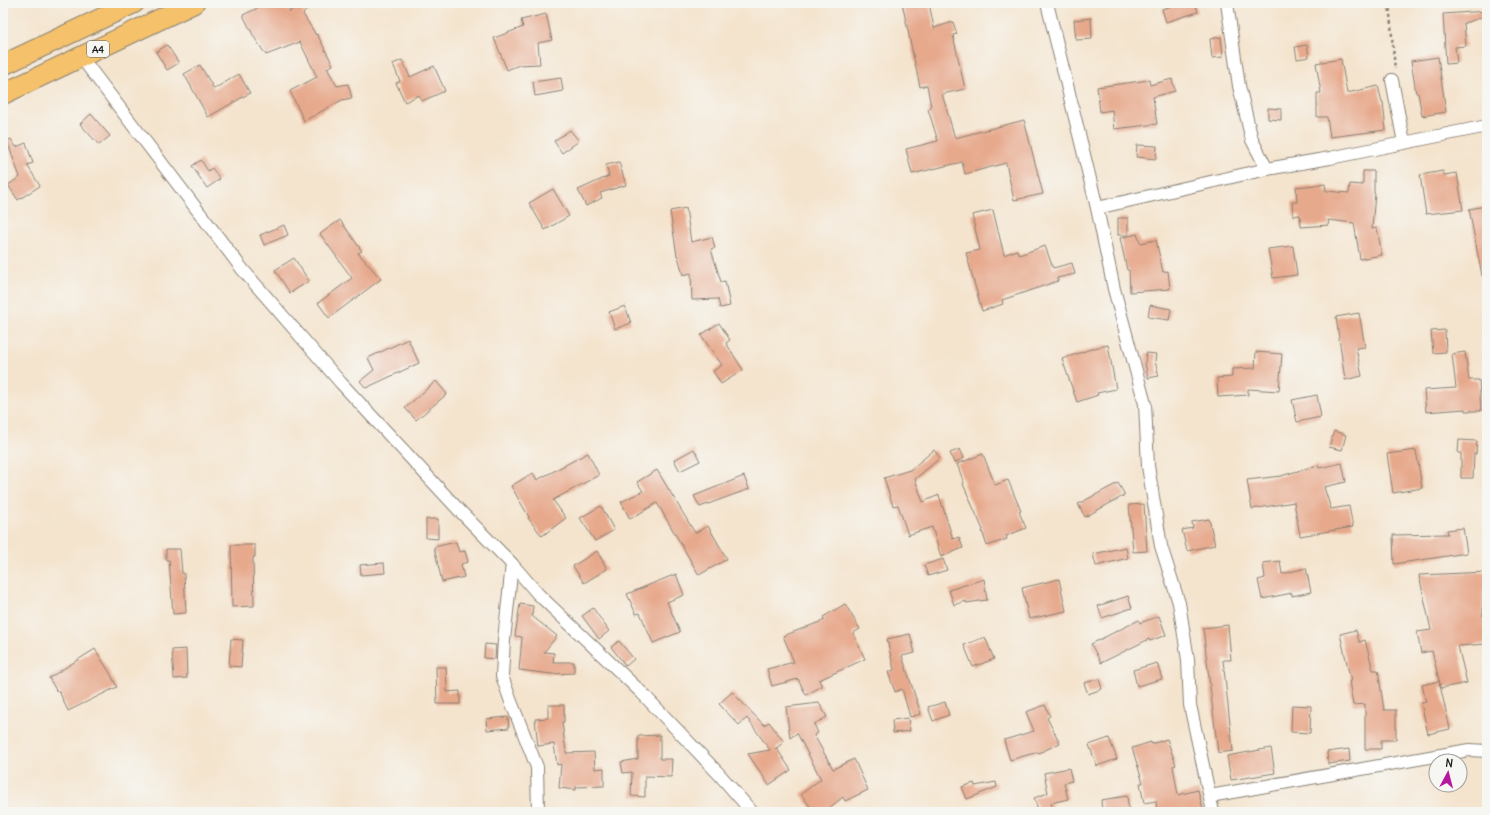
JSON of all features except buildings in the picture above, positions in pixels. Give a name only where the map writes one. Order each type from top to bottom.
[{"type":"highway","name":"A4","points":[[3,94],[194,3]]},
{"type":"highway","name":"A4","points":[[3,65],[131,4]]},
{"type":"street","points":[[1047,3],[1097,208],[1114,289],[1145,404],[1148,466],[1161,546],[1179,603],[1188,660],[1190,705],[1213,812]]},
{"type":"street","points":[[1227,3],[1241,93],[1252,140],[1267,169]]},
{"type":"street","points":[[81,57],[243,270],[346,388],[457,508],[512,564],[538,594],[642,693],[752,812]]},
{"type":"street","points":[[1392,80],[1404,143]]},
{"type":"street","points":[[1097,208],[1267,169],[1330,158],[1487,126]]},
{"type":"street","points":[[512,564],[504,640],[502,676],[537,767],[538,812]]},
{"type":"street","points":[[1210,796],[1469,750],[1487,751]]},
{"type":"path","points":[[1388,3],[1396,72],[1392,80]]}]
